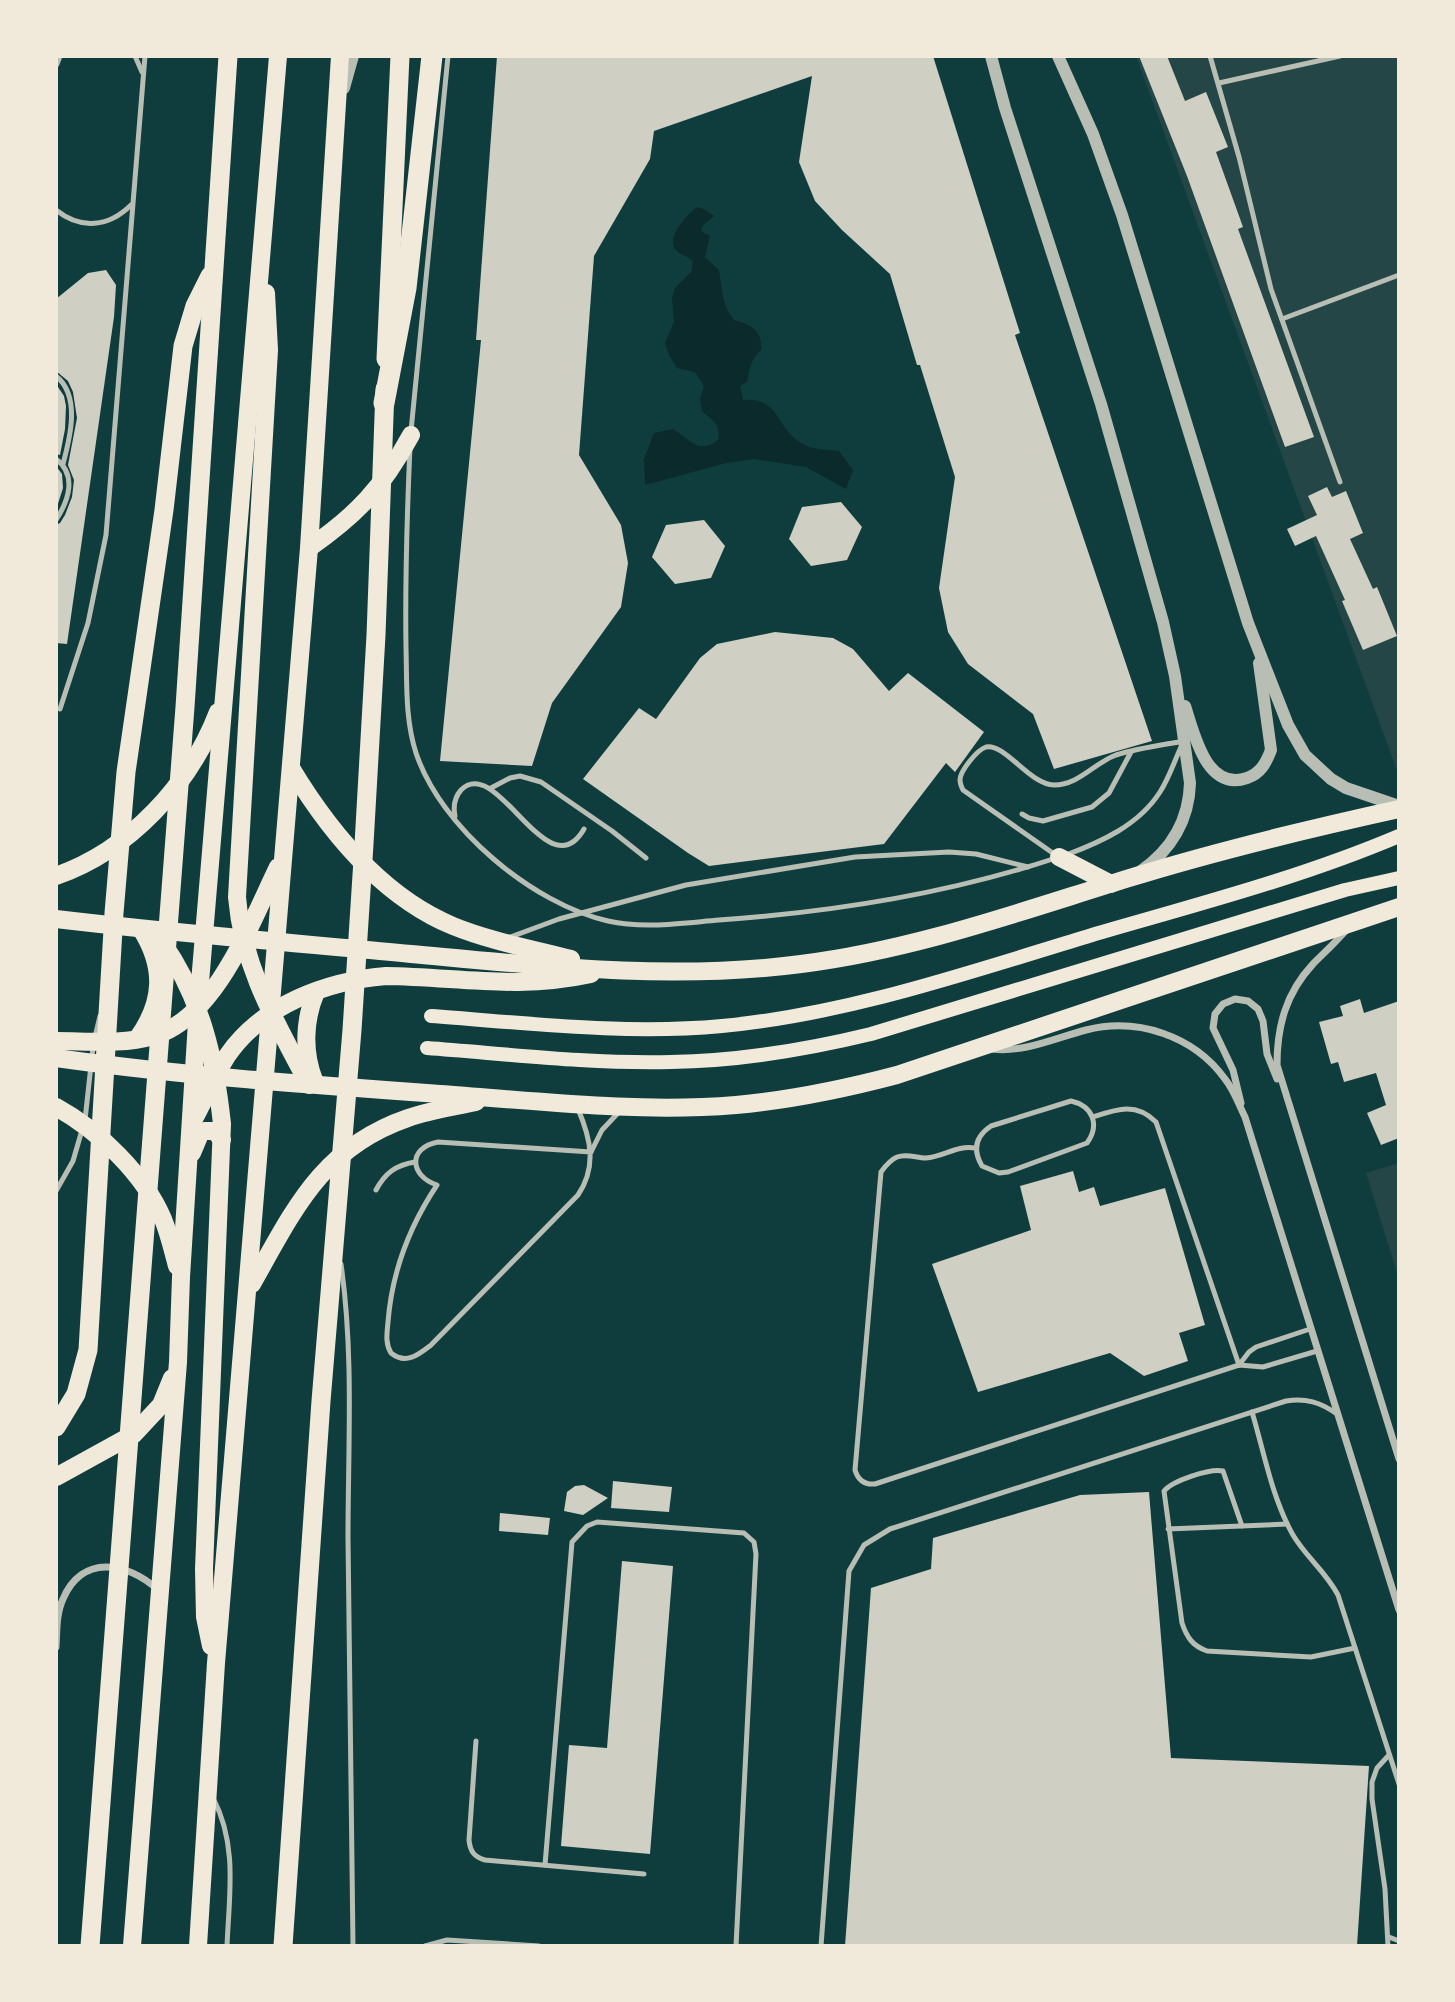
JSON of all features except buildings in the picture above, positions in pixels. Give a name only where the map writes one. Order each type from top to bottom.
[{"type":"highway","points":[[90,1946],[185,707],[228,56]]},
{"type":"highway","points":[[284,1946],[320,1415],[364,844],[376,635],[400,56]]},
{"type":"highway","points":[[384,402],[409,261],[432,56]]},
{"type":"highway","points":[[56,1427],[76,1394],[88,1350],[109,993],[126,772],[164,510],[180,367],[188,326],[214,269]]},
{"type":"main road","points":[[132,1946],[178,1362],[198,1006],[278,56]]},
{"type":"main road","points":[[198,1946],[216,1663],[309,548],[340,56]]},
{"type":"main road","points":[[260,266],[268,308],[269,350],[237,897],[242,939],[254,976],[271,1012],[313,1085]]},
{"type":"main road","points":[[309,548],[341,526],[369,500],[393,469],[411,435]]},
{"type":"main road","points":[[56,876],[97,857],[122,841],[171,793],[193,763],[211,730],[224,696]]},
{"type":"main road","points":[[291,768],[314,806],[335,832],[376,874],[428,914],[450,925],[497,940],[612,969]]},
{"type":"main road","points":[[56,919],[147,930],[491,961],[670,973],[717,973],[849,957],[945,934],[1131,877],[1399,807]]},
{"type":"main road","points":[[431,1016],[623,1029],[720,1026],[816,1013],[910,990],[1270,882],[1399,836]]},
{"type":"main road","points":[[238,855],[245,876],[259,881],[266,878],[283,858]]},
{"type":"main road","points":[[1059,857],[1111,884]]},
{"type":"main road","points":[[56,1041],[137,1039],[164,1033],[188,1017],[216,986],[231,963],[283,858]]},
{"type":"main road","points":[[427,1048],[670,1062],[721,1060],[822,1046],[871,1034],[1345,890],[1399,878]]},
{"type":"main road","points":[[56,1058],[265,1081],[497,1098],[626,1106],[735,1105],[817,1094],[897,1075],[1399,907]]},
{"type":"main road","points":[[147,930],[178,967],[198,1006],[216,1076],[222,1140],[204,1569],[205,1616],[216,1663]]},
{"type":"main road","points":[[137,1039],[152,1014],[159,985],[155,955],[147,930]]},
{"type":"main road","points":[[191,1126],[216,1076],[238,1041],[271,1012],[342,982],[386,976],[523,984],[551,982],[612,969]]},
{"type":"main road","points":[[313,1085],[306,1045],[307,1023],[316,992]]},
{"type":"main road","points":[[249,1290],[298,1202],[321,1174],[347,1151],[377,1132],[409,1118],[497,1098]]},
{"type":"main road","points":[[56,1107],[88,1128],[110,1147],[148,1193],[163,1219],[181,1278]]},
{"type":"main road","points":[[188,1161],[204,1131],[215,1131],[222,1140]]},
{"type":"main road","points":[[56,1477],[117,1445],[141,1427],[161,1405],[178,1362]]},
{"type":"street","points":[[56,64],[59,56]]},
{"type":"street","points":[[338,108],[353,56]]},
{"type":"street","points":[[991,56],[1005,108],[1101,404],[1163,622],[1175,676],[1190,783],[1189,801],[1178,832],[1163,852],[1131,877]]},
{"type":"street","points":[[1058,56],[1093,134],[1122,215],[1258,653],[1288,725],[1305,755],[1331,779],[1346,788],[1399,807]]},
{"type":"street","points":[[1175,676],[1208,764],[1216,774],[1230,779],[1244,779],[1257,773],[1266,763],[1271,750],[1258,653]]},
{"type":"street","points":[[1350,924],[1300,979],[1289,998],[1281,1019],[1277,1065],[1399,1459]]},
{"type":"street","points":[[1288,1105],[1267,1054],[1264,1021],[1258,1009],[1248,1001],[1235,999],[1223,1004],[1215,1014],[1213,1028],[1233,1070],[1245,1118],[1399,1610]]},
{"type":"street","points":[[981,1047],[1008,1051],[1022,1049],[1089,1029],[1115,1026],[1141,1027],[1166,1033],[1189,1045],[1210,1061],[1227,1080],[1245,1118]]},
{"type":"street","points":[[56,1647],[61,1602],[78,1578],[90,1571],[104,1567],[132,1570],[160,1591]]},
{"type":"lane","points":[[135,56],[142,74]]},
{"type":"lane","points":[[60,709],[88,623],[106,534],[145,56]]},
{"type":"lane","points":[[448,56],[411,435],[405,574],[410,727],[416,754],[428,779],[456,819],[490,856],[510,873],[552,900],[611,922],[643,924],[796,914],[935,891],[1059,857],[1122,829],[1160,792],[1184,741]]},
{"type":"lane","points":[[1210,56],[1266,268],[1340,482]]},
{"type":"lane","points":[[1219,83],[1340,56]]},
{"type":"lane","points":[[56,210],[78,223],[93,225],[108,222],[131,205]]},
{"type":"lane","points":[[1282,319],[1399,275]]},
{"type":"lane","points":[[56,376],[66,387],[71,407],[68,445],[63,464]]},
{"type":"lane","points":[[56,459],[63,464],[70,478],[56,520]]},
{"type":"lane","points":[[1059,857],[967,794],[960,780],[980,750],[995,748],[1037,781],[1065,784],[1083,776],[1107,759],[1184,741]]},
{"type":"lane","points":[[1022,814],[1036,821],[1043,821],[1092,807],[1109,793],[1131,752]]},
{"type":"lane","points":[[491,789],[509,778],[531,778],[541,782],[646,858]]},
{"type":"lane","points":[[456,819],[455,800],[464,787],[478,784],[491,789],[548,841],[569,843],[581,835],[584,828]]},
{"type":"lane","points":[[497,940],[523,934],[559,919],[709,880],[889,853],[963,853],[1003,859],[1028,867]]},
{"type":"lane","points":[[56,1191],[73,1161],[80,1141],[96,1033],[109,993]]},
{"type":"lane","points":[[1062,1102],[1080,1103],[1093,1117],[1094,1126],[1087,1143],[1008,1172],[999,1173],[982,1166],[975,1148],[978,1139],[991,1126],[1062,1102]]},
{"type":"lane","points":[[576,1103],[586,1128],[591,1152],[589,1175],[578,1195],[431,1345],[410,1359],[403,1360],[391,1353],[387,1339],[396,1268],[411,1230],[437,1185],[425,1181],[418,1173],[415,1163],[419,1151],[427,1144],[438,1142],[591,1152]]},
{"type":"lane","points":[[591,1152],[602,1130],[626,1106]]},
{"type":"lane","points":[[1093,1117],[1120,1108],[1129,1108],[1149,1115],[1156,1122],[1239,1365]]},
{"type":"lane","points":[[975,1148],[956,1148],[926,1158],[905,1155],[895,1157],[881,1172],[855,1470],[861,1481],[875,1484],[1239,1365],[1263,1367],[1317,1351]]},
{"type":"lane","points":[[376,1190],[391,1170],[402,1164],[415,1163]]},
{"type":"lane","points":[[335,1231],[346,1297],[350,1363],[348,1536],[353,1946]]},
{"type":"lane","points":[[1239,1365],[1256,1347],[1310,1329]]},
{"type":"lane","points":[[821,1946],[849,1571],[864,1545],[876,1535],[890,1529],[1286,1401],[1306,1400],[1326,1406],[1337,1414]]},
{"type":"lane","points":[[1252,1412],[1287,1524],[1302,1549],[1331,1582],[1399,1784]]},
{"type":"lane","points":[[1242,1526],[1223,1471],[1217,1470],[1167,1488],[1164,1497],[1168,1529],[1182,1623],[1189,1641],[1207,1651],[1311,1657],[1355,1648]]},
{"type":"lane","points":[[545,1865],[572,1542],[586,1526],[597,1522],[744,1533],[754,1542],[756,1554],[736,1946]]},
{"type":"lane","points":[[1168,1529],[1287,1524]]},
{"type":"lane","points":[[476,1741],[469,1840],[471,1851],[480,1858],[644,1874]]},
{"type":"lane","points":[[1388,1946],[1385,1889],[1372,1782],[1377,1768],[1390,1755]]},
{"type":"lane","points":[[209,1790],[226,1830],[230,1852],[226,1946]]},
{"type":"lane","points":[[1389,1937],[1399,1941]]},
{"type":"lane","points":[[425,1946],[447,1940],[539,1946]]},
{"type":"shaded area","points":[[1136,56],[1399,56],[1399,776]]},
{"type":"shaded area","points":[[697,207],[714,216],[703,225],[701,231],[710,236],[705,257],[719,270],[727,310],[734,320],[755,329],[760,338],[761,350],[753,360],[747,382],[740,386],[743,400],[755,400],[771,408],[786,429],[801,443],[814,448],[839,451],[853,470],[846,489],[806,467],[754,459],[726,463],[645,485],[644,459],[654,433],[673,429],[700,446],[718,440],[719,435],[713,420],[702,411],[700,399],[704,386],[695,372],[677,368],[665,343],[674,322],[672,297],[675,288],[691,272],[693,262],[678,252],[673,241],[678,228]]},
{"type":"shaded area","points":[[1399,1163],[1399,1279],[1366,1173]]}]
